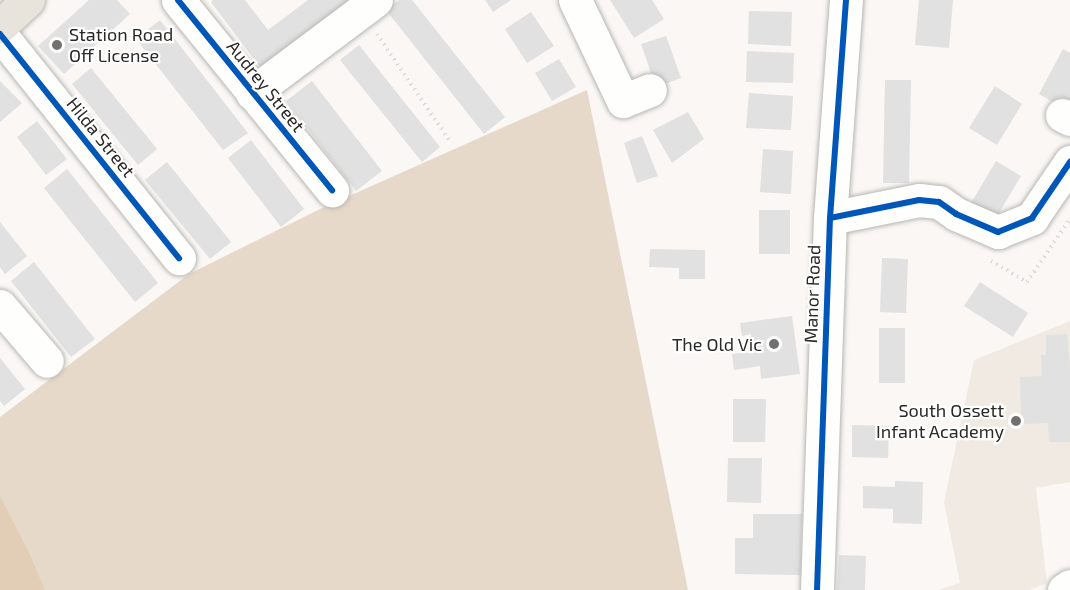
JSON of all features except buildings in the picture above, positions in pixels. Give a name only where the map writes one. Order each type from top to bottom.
[{"type":"main road","points":[[0,26],[28,0]]},
{"type":"street","name":"Audrey Street","points":[[178,0],[332,190]]},
{"type":"street","points":[[575,0],[623,101],[650,90]]},
{"type":"street","name":"Manor Road","points":[[817,590],[830,218],[846,0]]},
{"type":"street","points":[[252,93],[369,6]]},
{"type":"street","name":"Hilda Street","points":[[0,34],[179,258]]},
{"type":"street","points":[[830,218],[920,200],[939,202],[956,214],[998,232],[1032,218],[1070,162]]},
{"type":"street","points":[[0,306],[47,360]]},
{"type":"street","points":[[1064,590],[1070,586]]},
{"type":"path","points":[[369,6],[449,140]]},
{"type":"shaded area","points":[[587,90],[688,590],[0,590],[0,417],[189,274],[320,209]]},
{"type":"shaded area","name":"South Ossett Infant Academy","points":[[1070,321],[1070,482],[1036,488],[1047,583],[1029,590],[938,590],[960,583],[944,502],[974,360]]},
{"type":"shaded area","points":[[0,496],[29,553],[45,590],[0,590]]},
{"type":"cycle path","points":[[178,0],[332,190]]},
{"type":"cycle path","points":[[817,590],[830,218],[846,0]]},
{"type":"cycle path","points":[[0,34],[179,258]]},
{"type":"cycle path","points":[[830,218],[919,200],[939,202],[956,214],[998,232],[1032,218],[1070,162]]},
{"type":"place","name":"Station Road Off License","points":[[57,45]]},
{"type":"place","name":"The Old Vic","points":[[774,344]]},
{"type":"place","name":"South Ossett Infant Academy","points":[[1016,421]]}]
